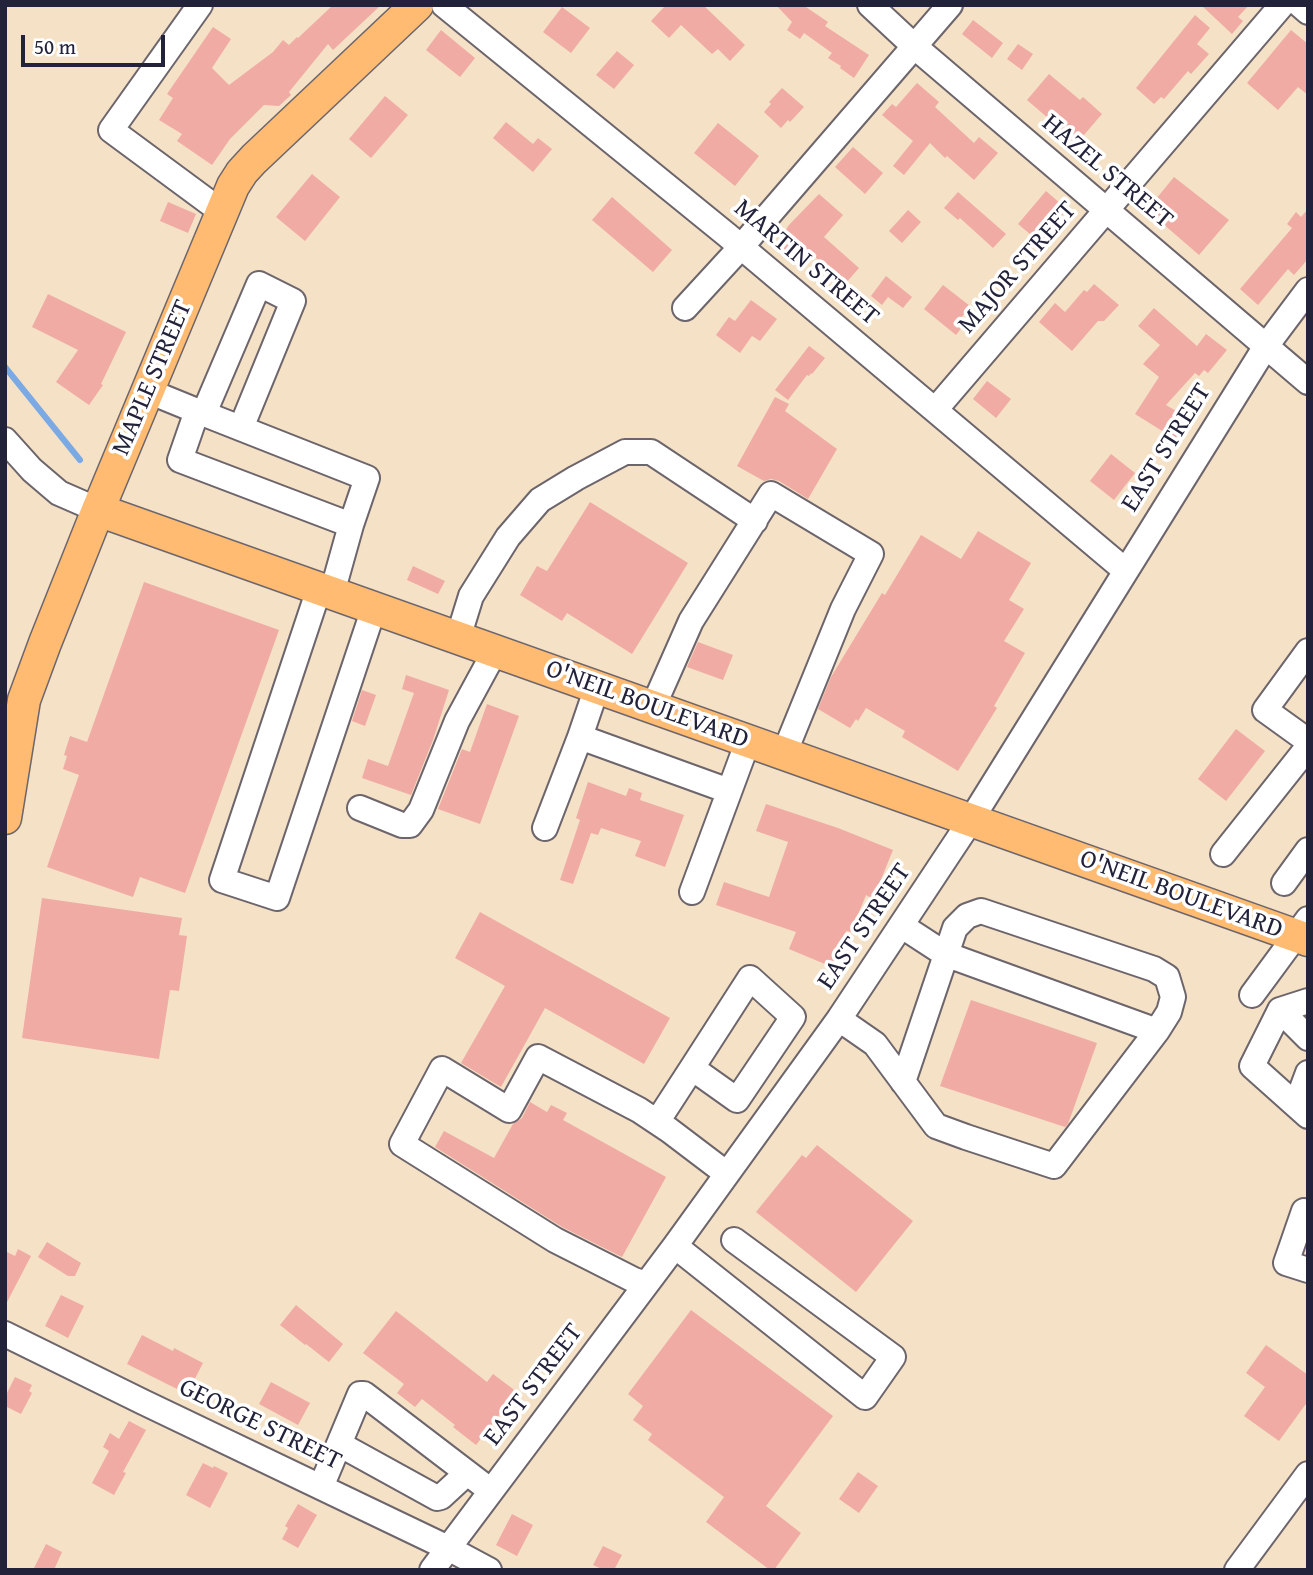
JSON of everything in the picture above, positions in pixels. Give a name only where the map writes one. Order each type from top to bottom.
[{"type":"main road","name":"MAPLE STREET","points":[[5,818],[10,756],[24,700],[98,510],[233,186],[247,165],[417,5]]},
{"type":"main road","name":"O'NEIL BOULEVARD","points":[[98,510],[971,820],[1304,931]]},
{"type":"street","points":[[201,5],[111,130],[222,212]]},
{"type":"street","name":"MARTIN STREET","points":[[444,5],[741,247],[1126,571]]},
{"type":"street","name":"HAZEL STREET","points":[[870,5],[914,47],[1308,382]]},
{"type":"street","points":[[685,308],[950,5]]},
{"type":"street","name":"MAJOR STREET","points":[[935,410],[1282,5]]},
{"type":"street","points":[[1300,5],[1308,12]]},
{"type":"street","points":[[241,428],[293,300],[258,284],[180,460],[351,525]]},
{"type":"street","name":"EAST STREET","points":[[432,1570],[675,1245],[839,1019],[971,820],[1266,346],[1308,290]]},
{"type":"street","points":[[148,391],[367,478],[222,880],[277,898],[373,608]]},
{"type":"street","name":"O'NEIL BOULEVARD","points":[[5,440],[32,470],[60,493],[98,510]]},
{"type":"street","points":[[458,638],[471,597],[508,537],[540,500],[625,452],[650,452],[755,521]]},
{"type":"street","points":[[653,707],[691,621],[771,494],[871,554],[843,609],[784,754]]},
{"type":"street","points":[[360,808],[402,825],[410,825],[421,810],[457,721],[495,651]]},
{"type":"street","points":[[1308,651],[1265,710],[1308,741]]},
{"type":"street","points":[[545,828],[597,687]]},
{"type":"street","points":[[580,737],[729,791]]},
{"type":"street","points":[[692,892],[748,741]]},
{"type":"street","points":[[1223,854],[1308,747]]},
{"type":"street","points":[[1284,883],[1308,850]]},
{"type":"street","points":[[839,1019],[875,1044],[903,1082],[936,1126],[1054,1166],[1169,1012],[1173,997],[1167,977],[1154,969],[981,911],[967,916],[955,928],[903,1082]]},
{"type":"street","points":[[902,926],[945,954],[1157,1031]]},
{"type":"street","points":[[1252,995],[1304,931]]},
{"type":"street","points":[[657,1122],[750,978],[793,1017],[737,1100],[692,1068]]},
{"type":"street","points":[[1302,1110],[1252,1066],[1280,1010],[1308,1001]]},
{"type":"street","points":[[1280,1010],[1308,1038]]},
{"type":"street","points":[[646,1284],[555,1240],[402,1144],[442,1069],[509,1110],[538,1057],[639,1110],[727,1174]]},
{"type":"street","points":[[1302,1110],[1308,1073]]},
{"type":"street","points":[[1307,1207],[1286,1263],[1308,1270]]},
{"type":"street","points":[[675,1245],[865,1397],[893,1357],[734,1240]]},
{"type":"street","name":"GEORGE STREET","points":[[5,1334],[489,1570]]},
{"type":"street","points":[[321,1487],[358,1398],[360,1394],[364,1394],[491,1491]]},
{"type":"street","points":[[339,1444],[437,1498],[467,1473]]},
{"type":"street","points":[[1237,1570],[1308,1474]]},
{"type":"building","points":[[333,5],[381,5],[333,50],[328,44],[289,92],[291,95],[279,106],[264,105],[230,139],[212,165],[177,141],[182,134],[159,120],[173,98],[167,94],[213,27],[231,39],[212,68],[229,85],[273,52],[283,40],[289,45]]},
{"type":"building","points":[[666,5],[703,5],[745,45],[730,61],[718,49],[712,54],[681,25],[669,38],[651,21]]},
{"type":"building","points":[[776,5],[803,5],[828,22],[825,26],[869,55],[854,78],[828,58],[832,53],[804,33],[800,39],[787,30],[792,22]]},
{"type":"building","points":[[1201,5],[1249,5],[1238,17],[1243,21],[1232,34]]},
{"type":"building","points":[[562,7],[590,28],[571,53],[543,32]]},
{"type":"building","points":[[1195,15],[1210,28],[1197,44],[1209,54],[1191,74],[1188,71],[1164,99],[1161,97],[1154,104],[1136,88]]},
{"type":"building","points":[[973,20],[1003,43],[992,58],[962,34]]},
{"type":"building","points":[[441,30],[475,58],[460,77],[426,50]]},
{"type":"building","points":[[1291,30],[1308,44],[1308,95],[1298,87],[1278,110],[1247,83]]},
{"type":"building","points":[[1018,44],[1033,54],[1022,70],[1007,59]]},
{"type":"building","points":[[617,51],[634,65],[614,89],[596,75]]},
{"type":"building","points":[[1049,74],[1080,100],[1083,97],[1102,114],[1077,143],[1027,100]]},
{"type":"building","points":[[917,83],[939,102],[935,107],[974,143],[979,137],[998,153],[974,180],[930,143],[904,175],[893,166],[913,141],[882,115],[892,104],[896,107]]},
{"type":"building","points":[[782,88],[804,107],[781,128],[764,112]]},
{"type":"building","points":[[385,96],[408,115],[371,158],[349,139]]},
{"type":"building","points":[[506,122],[533,144],[538,138],[552,149],[533,172],[493,138]]},
{"type":"building","points":[[718,123],[759,156],[735,186],[694,153]]},
{"type":"building","points":[[853,147],[883,173],[865,194],[835,167]]},
{"type":"building","points":[[312,174],[340,197],[305,241],[276,217]]},
{"type":"building","points":[[1174,177],[1229,220],[1199,255],[1147,210]]},
{"type":"building","points":[[1046,191],[1061,204],[1064,213],[1050,229],[1054,233],[1043,245],[1018,224]]},
{"type":"building","points":[[958,192],[1006,234],[993,248],[960,218],[958,220],[944,208]]},
{"type":"building","points":[[819,194],[843,215],[824,237],[859,268],[845,284],[813,255],[802,268],[775,245],[789,225]]},
{"type":"building","points":[[612,197],[672,250],[653,272],[592,220]]},
{"type":"building","points":[[168,202],[196,214],[188,233],[160,221]]},
{"type":"building","points":[[1308,209],[1308,259],[1294,275],[1288,269],[1258,305],[1240,289],[1292,228],[1287,224],[1296,212],[1301,217]]},
{"type":"building","points":[[908,210],[921,222],[902,243],[889,231]]},
{"type":"building","points":[[886,276],[912,297],[903,308],[888,297],[882,305],[871,296]]},
{"type":"building","points":[[1094,284],[1119,305],[1104,321],[1098,321],[1072,351],[1039,322],[1055,303],[1065,312],[1084,290],[1087,292]]},
{"type":"building","points":[[943,285],[970,306],[961,318],[966,322],[956,335],[924,309]]},
{"type":"building","points":[[48,294],[126,332],[101,384],[103,385],[89,405],[56,382],[78,350],[32,327]]},
{"type":"building","points":[[751,300],[777,319],[760,341],[752,336],[740,353],[716,335],[729,317],[735,321]]},
{"type":"building","points":[[1154,308],[1197,346],[1206,334],[1227,350],[1208,373],[1204,370],[1199,376],[1195,373],[1166,405],[1188,418],[1175,439],[1135,414],[1159,377],[1143,364],[1160,345],[1138,326]]},
{"type":"building","points":[[809,346],[825,358],[812,374],[807,375],[788,400],[775,390]]},
{"type":"building","points":[[987,381],[1011,399],[996,418],[973,399]]},
{"type":"building","points":[[775,397],[789,404],[785,411],[837,449],[808,499],[779,481],[764,481],[737,466]]},
{"type":"building","points":[[1111,454],[1135,473],[1114,500],[1090,481]]},
{"type":"building","points":[[590,502],[688,563],[632,654],[567,613],[562,621],[520,595],[537,566],[547,571]]},
{"type":"building","points":[[978,531],[1031,563],[1009,600],[1024,609],[1004,641],[1025,653],[994,706],[997,708],[958,771],[902,737],[905,731],[866,708],[850,728],[818,709],[831,677],[921,535],[961,559]]},
{"type":"building","points":[[413,566],[445,581],[438,594],[407,580]]},
{"type":"building","points":[[144,582],[279,630],[185,893],[140,877],[133,897],[47,867],[79,775],[63,769],[70,736],[87,742]]},
{"type":"building","points":[[698,642],[733,655],[723,680],[687,667]]},
{"type":"building","points":[[406,675],[449,690],[411,795],[362,778],[368,759],[388,766],[414,693],[402,689]]},
{"type":"building","points":[[362,690],[376,695],[365,726],[352,721]]},
{"type":"building","points":[[487,704],[519,716],[480,824],[438,809],[462,749],[470,752]]},
{"type":"building","points":[[1236,729],[1265,751],[1226,801],[1198,779]]},
{"type":"building","points":[[588,782],[626,796],[629,788],[642,793],[640,800],[684,815],[665,867],[635,856],[641,841],[601,828],[598,835],[591,833],[573,884],[560,880],[580,820],[576,818]]},
{"type":"building","points":[[766,804],[893,850],[873,899],[866,895],[851,932],[846,931],[832,967],[789,949],[796,932],[716,905],[724,882],[769,897],[788,842],[756,831]]},
{"type":"building","points":[[42,898],[182,918],[179,935],[187,936],[179,991],[170,990],[159,1059],[22,1038]]},
{"type":"building","points":[[480,912],[670,1018],[644,1064],[545,1008],[501,1087],[461,1063],[505,986],[455,958]]},
{"type":"building","points":[[971,1000],[1097,1043],[1065,1127],[940,1086]]},
{"type":"building","points":[[530,1102],[547,1112],[551,1105],[567,1113],[563,1120],[666,1177],[622,1257],[562,1227],[435,1147],[444,1131],[494,1158],[513,1124],[522,1118]]},
{"type":"building","points":[[817,1145],[913,1221],[856,1292],[756,1212],[802,1155],[806,1158]]},
{"type":"building","points":[[47,1242],[81,1263],[75,1276],[68,1276],[38,1257]]},
{"type":"building","points":[[18,1249],[31,1256],[5,1306],[5,1251],[15,1256]]},
{"type":"building","points":[[61,1295],[84,1306],[68,1338],[45,1326]]},
{"type":"building","points":[[296,1305],[343,1344],[329,1362],[280,1325]]},
{"type":"building","points":[[691,1310],[833,1416],[766,1506],[801,1533],[774,1570],[770,1570],[706,1522],[724,1497],[648,1440],[652,1434],[633,1420],[643,1406],[628,1394]]},
{"type":"building","points":[[396,1311],[487,1382],[493,1374],[517,1392],[476,1445],[422,1399],[415,1407],[397,1393],[404,1384],[363,1353]]},
{"type":"building","points":[[142,1335],[203,1363],[187,1394],[127,1364]]},
{"type":"building","points":[[1266,1345],[1308,1375],[1308,1401],[1279,1441],[1244,1416],[1265,1387],[1246,1373]]},
{"type":"building","points":[[15,1377],[32,1385],[29,1391],[32,1393],[21,1414],[5,1406],[5,1397]]},
{"type":"building","points":[[271,1382],[310,1403],[298,1425],[259,1404]]},
{"type":"building","points":[[129,1421],[146,1430],[114,1495],[92,1483],[109,1451],[103,1447],[110,1433],[119,1439]]},
{"type":"building","points":[[203,1463],[228,1473],[210,1508],[186,1495]]},
{"type":"building","points":[[858,1472],[878,1486],[859,1513],[839,1499]]},
{"type":"building","points":[[298,1504],[317,1515],[298,1548],[282,1539],[288,1528],[285,1526]]},
{"type":"building","points":[[512,1514],[533,1525],[517,1556],[496,1545]]},
{"type":"building","points":[[46,1544],[62,1552],[54,1570],[33,1570]]},
{"type":"building","points":[[603,1546],[622,1555],[614,1570],[604,1570],[593,1565]]},
{"type":"waterway","points":[[5,367],[80,460]]}]
